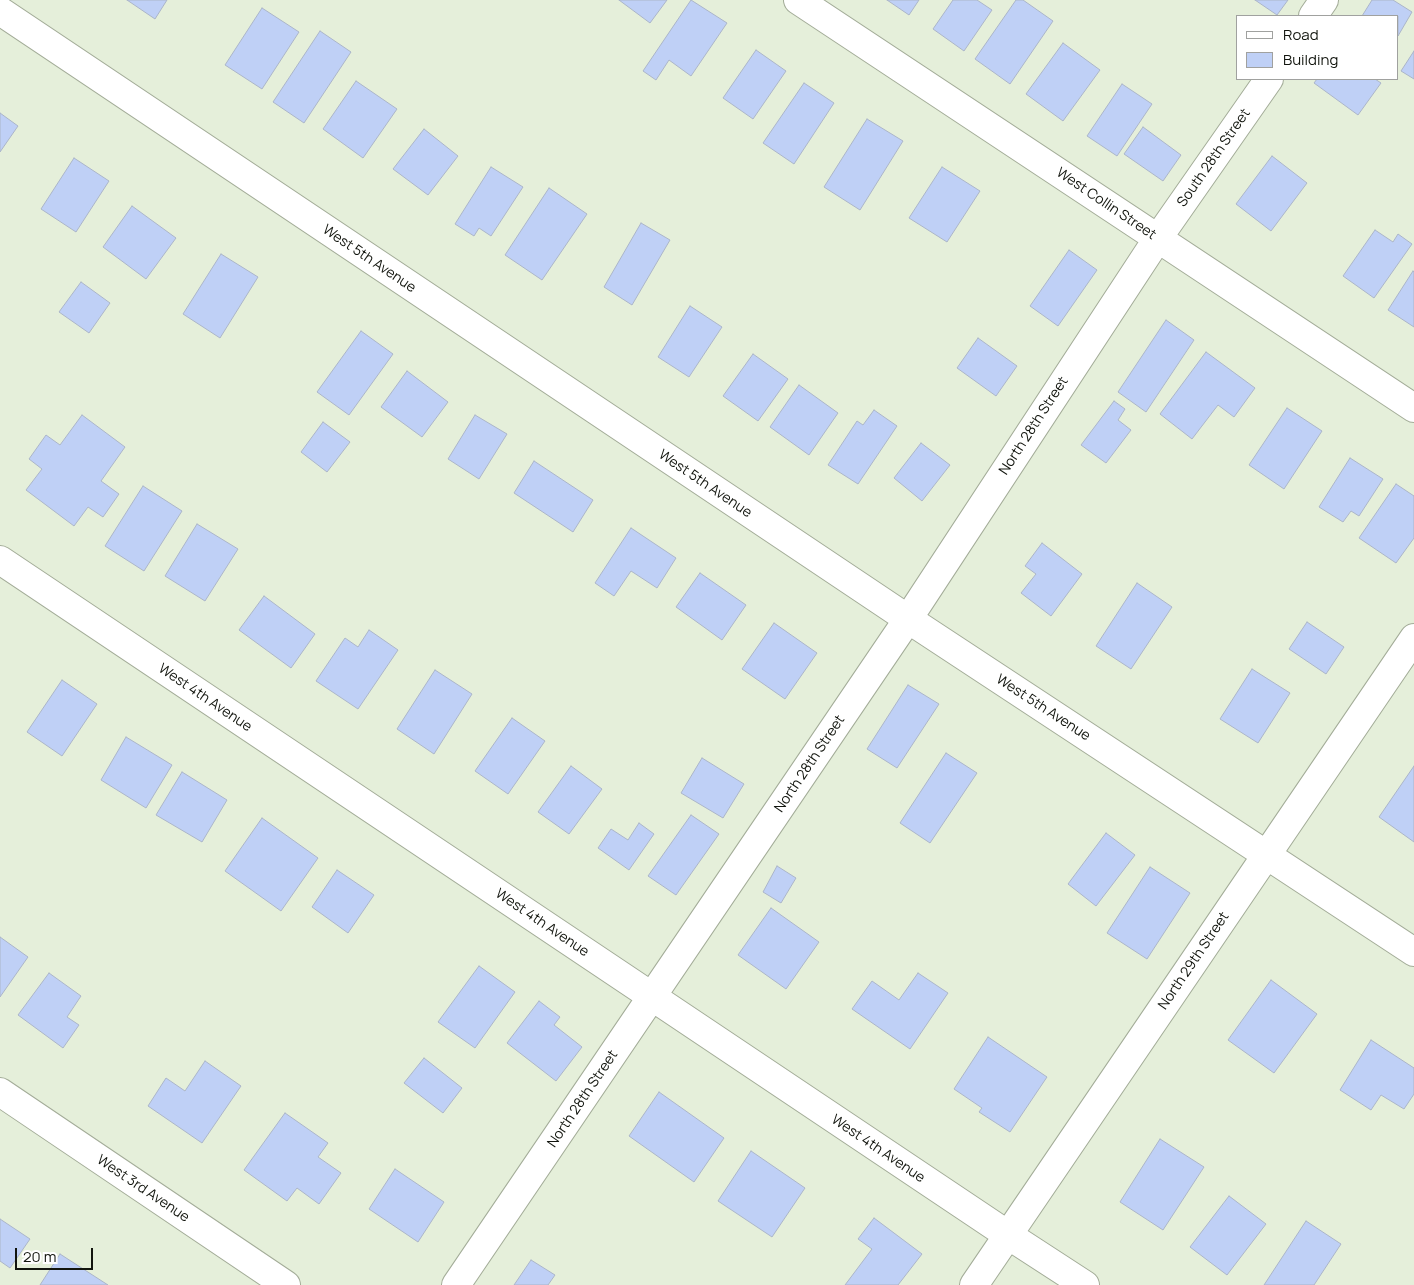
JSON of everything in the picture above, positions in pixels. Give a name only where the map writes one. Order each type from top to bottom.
[{"type":"street","name":"West Collin Street","points":[[798,0],[1414,408]]},
{"type":"street","points":[[1314,15],[1324,0]]},
{"type":"street","name":"West 5th Avenue","points":[[0,11],[908,620],[1414,952]]},
{"type":"street","name":"South 28th Street","points":[[1158,238],[1268,80]]},
{"type":"street","name":"North 28th Street","points":[[456,1285],[908,620],[1158,238]]},
{"type":"street","name":"West 4th Avenue","points":[[0,560],[1085,1285]]},
{"type":"street","name":"North 29th Street","points":[[974,1285],[1414,638]]},
{"type":"street","name":"West 3rd Avenue","points":[[0,1092],[286,1285]]},
{"type":"building","points":[[127,0],[167,0],[155,19]]},
{"type":"building","points":[[619,0],[667,0],[650,23]]},
{"type":"building","points":[[691,0],[727,23],[691,76],[669,60],[656,80],[643,71]]},
{"type":"building","points":[[887,0],[919,0],[909,15]]},
{"type":"building","points":[[953,0],[977,0],[992,10],[964,51],[933,29]]},
{"type":"building","points":[[1016,0],[1023,0],[1053,21],[1010,84],[975,59]]},
{"type":"building","points":[[1255,0],[1288,0],[1277,15]]},
{"type":"building","points":[[1372,0],[1393,0],[1412,12],[1399,34],[1399,15],[1363,15]]},
{"type":"building","points":[[262,8],[299,32],[262,89],[225,65]]},
{"type":"building","points":[[320,31],[351,52],[304,123],[273,102]]},
{"type":"building","points":[[1063,43],[1100,70],[1063,121],[1026,94]]},
{"type":"building","points":[[756,50],[786,71],[753,119],[723,98]]},
{"type":"building","points":[[1414,51],[1414,79],[1401,71]]},
{"type":"building","points":[[1316,80],[1376,80],[1381,83],[1358,115],[1314,83]]},
{"type":"building","points":[[356,81],[397,109],[363,158],[323,129]]},
{"type":"building","points":[[804,83],[834,103],[794,164],[763,143]]},
{"type":"building","points":[[1122,84],[1152,104],[1117,156],[1087,136]]},
{"type":"building","points":[[0,113],[18,126],[0,152]]},
{"type":"building","points":[[867,119],[903,141],[860,210],[824,187]]},
{"type":"building","points":[[1143,127],[1181,155],[1163,181],[1124,154]]},
{"type":"building","points":[[424,129],[458,156],[428,195],[393,169]]},
{"type":"building","points":[[1272,156],[1307,183],[1271,231],[1236,204]]},
{"type":"building","points":[[74,158],[109,181],[76,232],[41,209]]},
{"type":"building","points":[[491,167],[523,187],[491,236],[479,228],[474,236],[455,224]]},
{"type":"building","points":[[942,167],[980,191],[947,242],[909,218]]},
{"type":"building","points":[[549,188],[587,214],[542,280],[505,255]]},
{"type":"building","points":[[132,206],[176,238],[146,279],[103,247]]},
{"type":"building","points":[[641,223],[670,240],[632,305],[604,287]]},
{"type":"building","points":[[1375,230],[1393,242],[1398,234],[1412,244],[1374,298],[1343,276]]},
{"type":"building","points":[[1069,250],[1097,270],[1058,326],[1030,306]]},
{"type":"building","points":[[221,254],[258,277],[220,338],[183,314]]},
{"type":"building","points":[[1414,272],[1414,327],[1388,310]]},
{"type":"building","points":[[81,282],[110,303],[89,333],[59,312]]},
{"type":"building","points":[[690,306],[722,327],[689,377],[658,357]]},
{"type":"building","points":[[1166,320],[1194,340],[1146,412],[1118,392]]},
{"type":"building","points":[[361,331],[393,354],[349,415],[317,392]]},
{"type":"building","points":[[978,338],[1017,366],[996,396],[957,368]]},
{"type":"building","points":[[1206,352],[1255,388],[1234,417],[1218,405],[1192,439],[1160,414]]},
{"type":"building","points":[[753,354],[788,379],[758,421],[723,396]]},
{"type":"building","points":[[407,371],[448,402],[422,437],[381,407]]},
{"type":"building","points":[[799,385],[838,413],[809,455],[770,427]]},
{"type":"building","points":[[1114,401],[1125,409],[1118,420],[1131,430],[1106,463],[1081,445]]},
{"type":"building","points":[[1287,408],[1322,431],[1284,489],[1249,465]]},
{"type":"building","points":[[874,410],[897,426],[858,484],[828,465],[857,421],[863,425]]},
{"type":"building","points":[[82,415],[125,447],[101,481],[119,494],[103,517],[88,507],[74,526],[26,490],[42,469],[29,459],[46,435],[60,445]]},
{"type":"building","points":[[475,415],[507,434],[479,479],[448,459]]},
{"type":"building","points":[[323,422],[350,442],[327,472],[301,452]]},
{"type":"building","points":[[921,443],[950,465],[922,501],[894,478]]},
{"type":"building","points":[[1350,458],[1383,479],[1359,516],[1351,511],[1343,522],[1319,507]]},
{"type":"building","points":[[534,461],[593,500],[573,532],[514,493]]},
{"type":"building","points":[[1396,484],[1414,496],[1414,538],[1396,563],[1359,538]]},
{"type":"building","points":[[143,486],[182,511],[144,571],[105,546]]},
{"type":"building","points":[[197,524],[238,549],[205,601],[165,576]]},
{"type":"building","points":[[631,528],[676,558],[657,588],[631,571],[614,596],[595,583]]},
{"type":"building","points":[[1042,543],[1082,574],[1051,616],[1021,593],[1036,574],[1025,566]]},
{"type":"building","points":[[700,573],[746,605],[722,640],[676,607]]},
{"type":"building","points":[[1137,583],[1172,607],[1131,669],[1096,646]]},
{"type":"building","points":[[264,596],[315,634],[291,668],[239,630]]},
{"type":"building","points":[[1307,622],[1344,647],[1326,674],[1289,649]]},
{"type":"building","points":[[774,623],[817,653],[785,699],[742,669]]},
{"type":"building","points":[[369,630],[398,650],[358,709],[316,681],[345,638],[358,647]]},
{"type":"building","points":[[1252,669],[1290,693],[1258,743],[1220,719]]},
{"type":"building","points":[[435,670],[472,694],[434,754],[397,729]]},
{"type":"building","points":[[62,680],[97,704],[62,756],[27,732]]},
{"type":"building","points":[[908,685],[939,704],[897,768],[867,749]]},
{"type":"building","points":[[512,718],[545,741],[508,794],[475,771]]},
{"type":"building","points":[[126,737],[172,765],[146,808],[101,780]]},
{"type":"building","points":[[946,753],[977,773],[930,843],[900,823]]},
{"type":"building","points":[[702,758],[744,784],[723,818],[681,793]]},
{"type":"building","points":[[571,766],[602,789],[569,834],[538,812]]},
{"type":"building","points":[[1414,766],[1414,842],[1379,817]]},
{"type":"building","points":[[182,772],[227,800],[202,842],[156,815]]},
{"type":"building","points":[[691,815],[719,834],[676,895],[648,876]]},
{"type":"building","points":[[262,818],[318,858],[281,911],[225,871]]},
{"type":"building","points":[[639,823],[654,834],[629,870],[598,848],[611,829],[628,840]]},
{"type":"building","points":[[1106,833],[1135,855],[1096,906],[1068,884]]},
{"type":"building","points":[[777,866],[796,878],[781,903],[763,892]]},
{"type":"building","points":[[1150,867],[1190,893],[1147,959],[1107,933]]},
{"type":"building","points":[[337,870],[374,895],[348,933],[312,907]]},
{"type":"building","points":[[771,908],[819,942],[786,989],[738,955]]},
{"type":"building","points":[[0,937],[28,957],[0,997]]},
{"type":"building","points":[[479,966],[515,992],[475,1048],[438,1022]]},
{"type":"building","points":[[49,973],[81,996],[67,1017],[79,1025],[63,1048],[18,1015]]},
{"type":"building","points":[[918,973],[948,993],[910,1049],[852,1009],[872,981],[899,1000]]},
{"type":"building","points":[[1271,980],[1317,1014],[1274,1073],[1228,1040]]},
{"type":"building","points":[[539,1001],[560,1017],[554,1025],[582,1047],[556,1081],[507,1043]]},
{"type":"building","points":[[988,1037],[1047,1077],[1010,1132],[979,1112],[982,1108],[954,1089]]},
{"type":"building","points":[[1371,1040],[1414,1068],[1414,1094],[1404,1109],[1381,1095],[1371,1110],[1340,1090]]},
{"type":"building","points":[[424,1058],[462,1088],[443,1113],[404,1083]]},
{"type":"building","points":[[205,1061],[241,1086],[202,1143],[148,1106],[166,1078],[185,1091]]},
{"type":"building","points":[[659,1092],[724,1138],[694,1182],[629,1136]]},
{"type":"building","points":[[285,1113],[328,1143],[318,1157],[341,1173],[319,1204],[297,1188],[287,1201],[244,1170]]},
{"type":"building","points":[[1160,1139],[1204,1167],[1163,1230],[1120,1202]]},
{"type":"building","points":[[751,1151],[805,1188],[772,1237],[718,1201]]},
{"type":"building","points":[[395,1169],[444,1202],[418,1242],[369,1209]]},
{"type":"building","points":[[1229,1196],[1266,1224],[1227,1275],[1190,1247]]},
{"type":"building","points":[[874,1218],[922,1254],[898,1285],[845,1285],[872,1249],[858,1239]]},
{"type":"building","points":[[0,1219],[30,1239],[10,1268],[0,1261]]},
{"type":"building","points":[[1306,1221],[1341,1244],[1314,1285],[1264,1285]]},
{"type":"building","points":[[60,1254],[108,1285],[40,1285]]},
{"type":"building","points":[[531,1260],[555,1275],[548,1285],[514,1285]]}]
